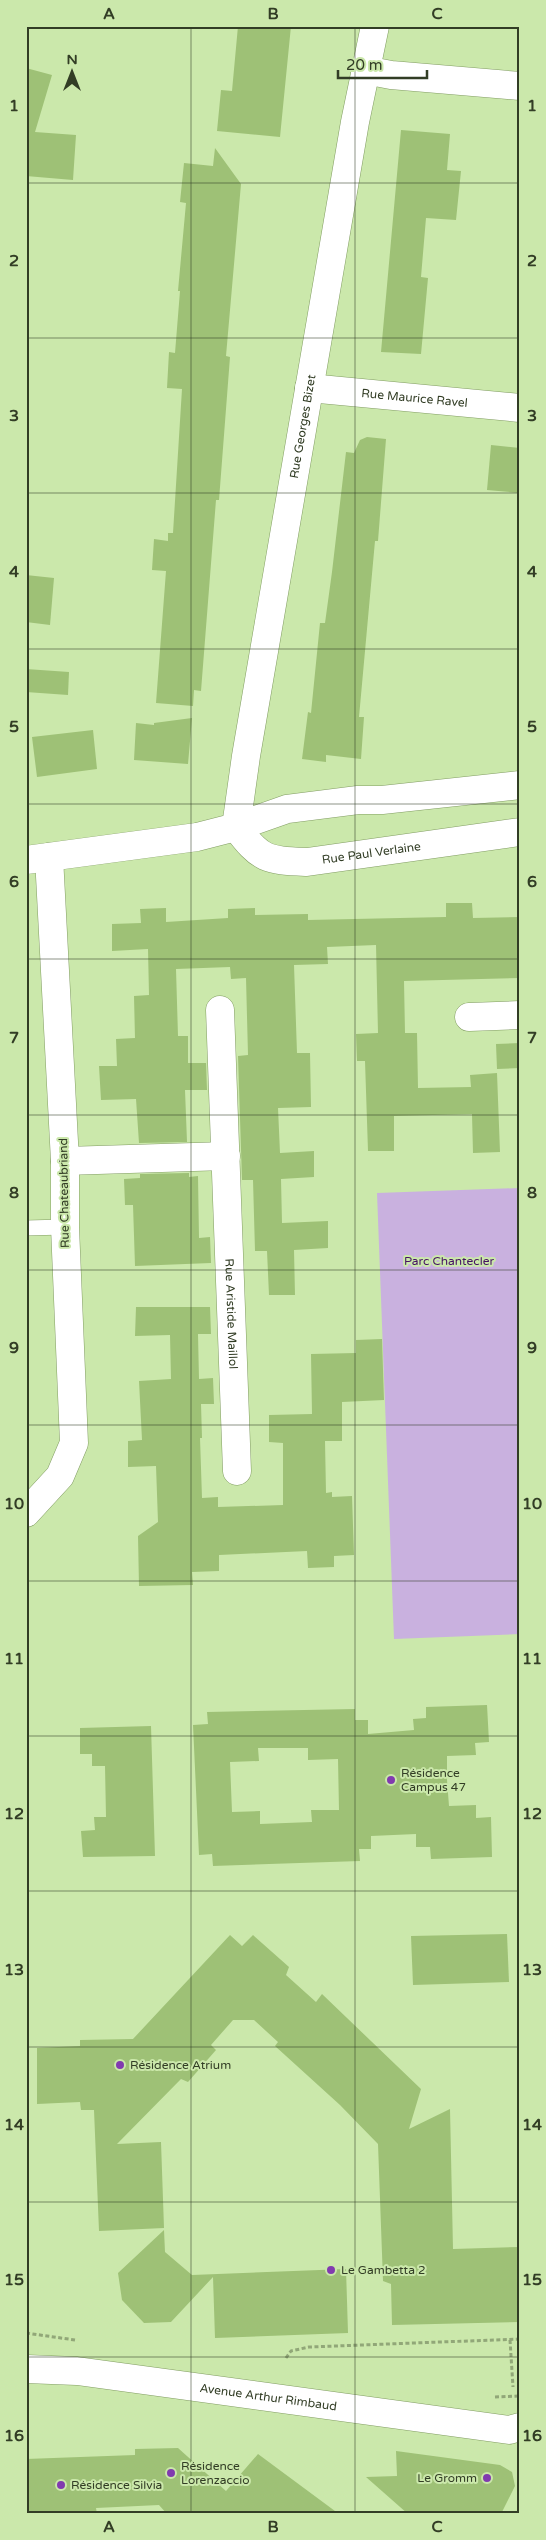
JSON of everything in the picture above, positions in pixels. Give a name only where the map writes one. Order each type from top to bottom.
[{"type":"street","name":"Rue Georges Bizet","points":[[236,827],[246,756],[309,388],[374,26]]},
{"type":"street","points":[[365,70],[391,75],[520,86]]},
{"type":"street","name":"Rue Maurice Ravel","points":[[309,388],[520,408]]},
{"type":"street","points":[[38,859],[197,837],[236,827],[287,809],[520,784]]},
{"type":"street","name":"Rue Paul Verlaine","points":[[236,827],[255,852],[277,861],[307,862],[520,832]]},
{"type":"street","name":"Rue Chateaubriand","points":[[26,1513],[60,1476],[74,1443],[65,1227],[65,1161],[38,859]]},
{"type":"street","name":"Rue Aristide Maillol","points":[[220,1010],[237,1470]]},
{"type":"street","points":[[469,1017],[520,1015]]},
{"type":"street","points":[[65,1161],[226,1156]]},
{"type":"street","name":"Avenue Arthur Rimbaud","points":[[26,2370],[77,2371],[516,2431]]},
{"type":"lane","points":[[26,1228],[65,1227]]},
{"type":"path","points":[[286,2358],[291,2351],[309,2347],[520,2339]]},
{"type":"path","points":[[510,2340],[513,2387]]},
{"type":"green space","name":"Parc Chantecler","points":[[520,1188],[520,1634],[394,1639],[377,1193]]},
{"type":"building","points":[[238,26],[291,26],[280,137],[217,131],[221,90],[232,91]]},
{"type":"building","points":[[26,68],[52,75],[35,132],[76,135],[73,180],[26,176]]},
{"type":"building","points":[[401,130],[450,134],[447,170],[461,171],[456,220],[426,218],[421,277],[428,278],[421,354],[381,352]]},
{"type":"building","points":[[215,148],[241,184],[226,356],[230,357],[219,500],[216,500],[201,691],[194,690],[193,706],[156,703],[166,571],[152,570],[154,539],[168,541],[168,533],[173,533],[182,389],[167,388],[169,352],[175,353],[180,291],[178,291],[186,203],[180,202],[184,163],[213,166]]},
{"type":"building","points":[[367,437],[386,439],[378,541],[375,541],[359,717],[364,717],[361,759],[326,755],[326,762],[302,759],[308,712],[311,713],[320,623],[325,623],[346,452],[354,453],[360,440]]},
{"type":"building","points":[[491,445],[520,448],[520,493],[487,490]]},
{"type":"building","points":[[26,575],[54,578],[50,625],[26,622]]},
{"type":"building","points":[[26,669],[69,672],[68,695],[26,692]]},
{"type":"building","points":[[192,718],[188,764],[134,760],[136,723],[154,725],[154,723]]},
{"type":"building","points":[[93,730],[97,769],[37,777],[32,737]]},
{"type":"building","points":[[446,903],[472,903],[473,918],[520,917],[520,978],[404,981],[405,1033],[417,1033],[418,1088],[471,1087],[470,1075],[497,1073],[500,1152],[473,1153],[472,1114],[394,1116],[394,1151],[368,1151],[365,1061],[357,1061],[356,1034],[378,1033],[376,945],[327,947],[328,964],[294,965],[297,1053],[310,1053],[311,1107],[278,1108],[280,1153],[314,1151],[314,1177],[281,1179],[282,1223],[328,1221],[328,1248],[294,1250],[295,1295],[269,1295],[267,1251],[255,1251],[253,1180],[242,1180],[238,1056],[248,1055],[246,978],[231,979],[230,967],[176,969],[178,1036],[188,1036],[188,1063],[206,1063],[207,1090],[185,1090],[187,1142],[139,1143],[136,1099],[101,1100],[99,1066],[117,1066],[116,1039],[135,1038],[134,996],[149,995],[148,949],[112,951],[112,924],[141,923],[140,909],[166,908],[166,922],[228,918],[228,909],[255,908],[255,915],[308,914],[308,920],[446,917]]},
{"type":"building","points":[[520,1043],[520,1068],[497,1069],[496,1044]]},
{"type":"building","points":[[189,1173],[189,1177],[198,1176],[199,1238],[210,1237],[211,1263],[135,1266],[133,1205],[125,1205],[124,1179],[140,1178],[140,1174]]},
{"type":"building","points":[[136,1307],[210,1307],[211,1334],[198,1334],[199,1379],[213,1378],[214,1404],[201,1404],[202,1498],[218,1497],[218,1507],[283,1505],[283,1443],[269,1442],[269,1415],[312,1414],[311,1354],[356,1353],[356,1340],[382,1339],[384,1400],[342,1402],[342,1441],[325,1441],[326,1493],[332,1492],[332,1497],[352,1496],[354,1555],[334,1556],[334,1567],[308,1568],[307,1551],[219,1555],[219,1571],[192,1572],[193,1585],[139,1586],[138,1536],[158,1522],[156,1466],[128,1467],[128,1441],[142,1440],[139,1381],[171,1379],[170,1335],[135,1336]]},
{"type":"building","name":"Résidence Campus 47","points":[[487,1705],[489,1742],[475,1743],[476,1755],[447,1756],[447,1780],[449,1806],[476,1805],[476,1818],[491,1817],[492,1857],[431,1859],[430,1847],[416,1847],[416,1834],[371,1836],[371,1849],[359,1849],[360,1861],[213,1866],[212,1854],[199,1855],[193,1725],[208,1724],[207,1712],[355,1709],[355,1720],[368,1720],[368,1734],[414,1730],[413,1719],[426,1718],[426,1707]],"holes":[[[258,1748],[308,1748],[308,1760],[338,1759],[339,1810],[311,1810],[312,1822],[260,1824],[260,1811],[232,1812],[230,1762],[259,1761]]]},
{"type":"building","points":[[151,1726],[155,1856],[83,1857],[81,1831],[95,1830],[94,1817],[106,1817],[105,1766],[92,1766],[92,1754],[80,1754],[80,1728]]},
{"type":"building","points":[[507,1934],[509,1982],[413,1985],[411,1936]]},
{"type":"building","points":[[230,1935],[242,1946],[253,1935],[289,1967],[286,1975],[316,2002],[322,1994],[421,2089],[409,2129],[450,2109],[453,2249],[520,2247],[520,2322],[392,2325],[391,2284],[383,2281],[378,2144],[340,2105],[275,2046],[278,2042],[254,2020],[233,2020],[211,2045],[216,2050],[188,2082],[181,2079],[117,2144],[161,2142],[164,2228],[99,2231],[94,2110],[81,2110],[80,2102],[37,2104],[37,2048],[80,2046],[80,2040],[133,2039]]},
{"type":"building","points":[[164,2230],[165,2252],[192,2275],[346,2269],[348,2333],[215,2338],[213,2277],[171,2322],[144,2323],[122,2300],[118,2273]]},
{"type":"building","points":[[178,2448],[226,2491],[258,2454],[339,2514],[167,2514],[159,2505],[96,2508],[97,2514],[26,2514],[26,2459],[135,2455],[135,2449]]},
{"type":"building","points":[[396,2451],[500,2465],[512,2472],[515,2486],[501,2514],[408,2514],[366,2477],[397,2476]]},
{"type":"place","name":"Résidence Campus 47","points":[[391,1780]]},
{"type":"place","name":"Résidence Atrium","points":[[120,2065]]},
{"type":"place","name":"Le Gambetta 2","points":[[331,2270]]},
{"type":"place","name":"Résidence Lorenzaccio","points":[[171,2473]]},
{"type":"place","name":"Le Gromm","points":[[487,2478]]},
{"type":"place","name":"Résidence Silvia","points":[[61,2485]]}]
